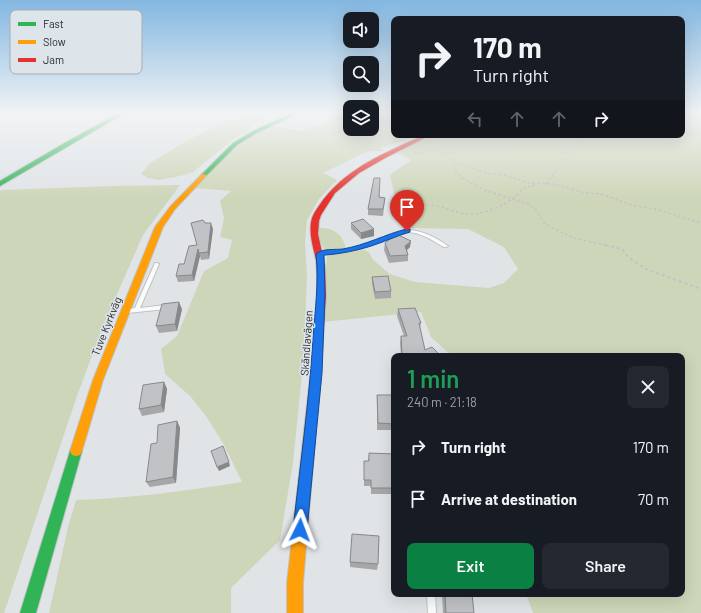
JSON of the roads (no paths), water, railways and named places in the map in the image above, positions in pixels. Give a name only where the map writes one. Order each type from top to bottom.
[{"type":"street","points":[[0,184],[73,141]]},
{"type":"street","name":"Tuve Kyrkväg","points":[[28,613],[98,380],[153,238],[162,221],[172,208],[241,141]]},
{"type":"street","name":"Skändlavägen","points":[[295,613],[295,583],[316,373],[321,295],[320,254],[315,238],[313,224],[316,216],[329,195],[351,174],[416,141]]},
{"type":"lane","points":[[320,254],[363,246],[407,231],[422,234],[446,246]]},
{"type":"lane","points":[[137,310],[158,264]]},
{"type":"lane","points":[[126,311],[172,306]]},
{"type":"lane","points":[[431,597],[432,613]]}]
